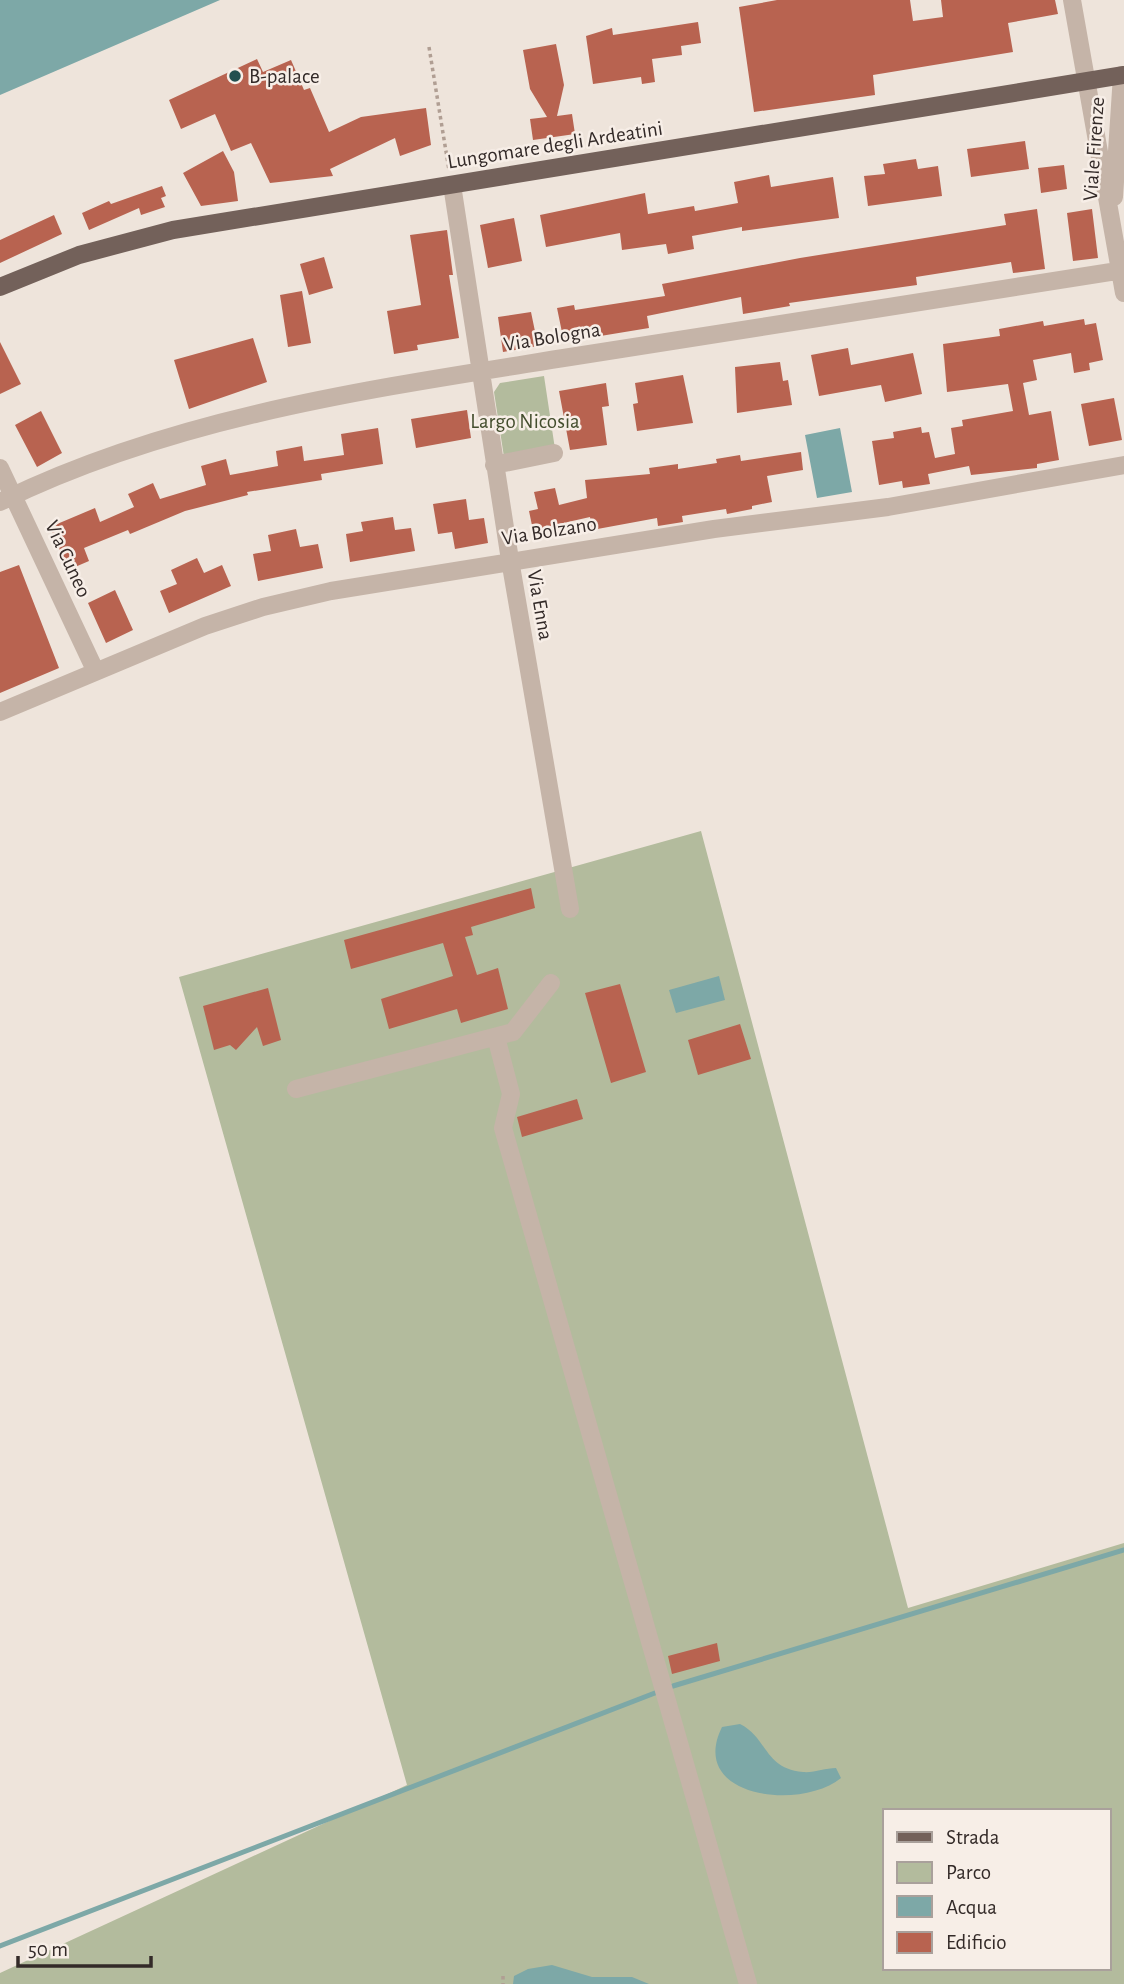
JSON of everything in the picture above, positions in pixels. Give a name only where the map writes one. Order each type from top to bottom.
[{"type":"main road","name":"Lungomare degli Ardeatini","points":[[0,287],[79,255],[173,230],[1123,75]]},
{"type":"street","name":"Viale Firenze","points":[[1072,0],[1124,293]]},
{"type":"street","name":"Viale Firenze","points":[[1112,225],[1123,75]]},
{"type":"street","name":"Via Enna","points":[[452,185],[494,465],[570,909]]},
{"type":"street","name":"Via Bologna","points":[[6,499],[128,449],[203,425],[479,372],[1122,270]]},
{"type":"street","points":[[494,465],[554,453]]},
{"type":"street","name":"Via Bolzano","points":[[0,712],[205,626],[263,607],[331,591],[714,529],[888,507],[1124,465]]},
{"type":"street","name":"Via Cuneo","points":[[0,468],[6,499],[95,670]]},
{"type":"street","points":[[296,1090],[513,1032],[551,983]]},
{"type":"street","points":[[496,1037],[511,1094],[503,1128],[748,1984]]},
{"type":"path","points":[[429,47],[452,185]]},
{"type":"path","points":[[503,1976],[503,1984]]},
{"type":"green space","name":"Largo Nicosia","points":[[544,376],[555,449],[504,457],[494,392],[500,383]]},
{"type":"green space","points":[[701,831],[908,1608],[1124,1543],[1124,1984],[0,1984],[0,1973],[407,1785],[179,977]]},
{"type":"water","points":[[0,0],[220,0],[0,95]]},
{"type":"water","points":[[840,428],[852,492],[817,498],[805,435]]},
{"type":"water","points":[[719,976],[725,1000],[676,1013],[669,990]]},
{"type":"water","points":[[740,1724],[756,1737],[773,1759],[790,1770],[811,1772],[836,1768],[841,1778],[823,1788],[801,1794],[753,1792],[734,1783],[720,1770],[715,1751],[722,1727]]},
{"type":"water","points":[[552,1965],[592,1977],[632,1977],[649,1984],[513,1984],[514,1976],[528,1969]]},
{"type":"building","points":[[777,0],[910,0],[913,21],[943,17],[941,0],[1055,0],[1058,14],[1008,23],[1013,52],[873,75],[875,95],[754,112],[739,7]]},
{"type":"building","points":[[698,22],[701,43],[681,46],[682,55],[652,59],[655,82],[642,84],[641,77],[593,84],[586,36],[612,28],[613,35]]},
{"type":"building","points":[[556,44],[564,85],[557,116],[572,114],[575,134],[533,140],[530,119],[547,117],[530,89],[523,50]]},
{"type":"building","points":[[257,59],[263,72],[291,60],[304,90],[310,88],[329,132],[361,117],[426,108],[431,145],[400,156],[395,138],[330,169],[333,176],[270,183],[251,143],[231,151],[215,114],[181,129],[169,100]]},
{"type":"building","points":[[1025,141],[1029,169],[971,177],[967,149]]},
{"type":"building","points":[[223,151],[234,172],[238,201],[201,206],[183,173]]},
{"type":"building","points":[[916,159],[918,169],[938,166],[942,196],[868,206],[864,176],[885,174],[883,164]]},
{"type":"building","points":[[1064,165],[1067,189],[1041,193],[1038,168]]},
{"type":"building","points":[[769,175],[771,187],[833,177],[839,218],[742,231],[742,227],[692,236],[694,249],[668,254],[666,244],[622,250],[620,233],[546,247],[540,215],[645,193],[648,214],[694,206],[695,211],[738,203],[734,182]]},
{"type":"building","points":[[162,186],[166,196],[161,198],[165,207],[141,215],[139,208],[89,230],[82,213],[109,201],[111,204]]},
{"type":"building","points":[[1037,209],[1045,269],[1013,273],[1011,262],[916,277],[917,285],[789,303],[790,306],[743,314],[741,297],[647,316],[649,328],[564,342],[557,308],[574,305],[575,310],[665,296],[662,284],[800,258],[1006,225],[1004,214]]},
{"type":"building","points":[[1092,209],[1098,258],[1073,261],[1067,213]]},
{"type":"building","points":[[54,215],[62,234],[0,263],[0,240]]},
{"type":"building","points":[[514,218],[522,261],[488,268],[480,225]]},
{"type":"building","points":[[447,230],[453,275],[449,275],[459,338],[417,345],[418,350],[394,354],[387,311],[421,305],[410,235]]},
{"type":"building","points":[[324,257],[333,288],[309,295],[300,264]]},
{"type":"building","points":[[302,291],[311,343],[288,347],[280,295]]},
{"type":"building","points":[[531,312],[538,346],[503,352],[498,317]]},
{"type":"building","points":[[1084,319],[1085,325],[1096,323],[1103,360],[1089,363],[1090,370],[1074,373],[1071,353],[1033,360],[1037,380],[1023,383],[1029,415],[1051,411],[1059,460],[1037,464],[1037,468],[971,475],[969,466],[928,474],[930,484],[903,488],[902,481],[879,485],[872,441],[894,438],[893,432],[921,427],[922,433],[929,432],[935,458],[955,454],[951,428],[963,426],[962,420],[1013,411],[1008,384],[947,392],[943,344],[1000,336],[999,329],[1043,321],[1044,326]]},
{"type":"building","points":[[253,338],[267,382],[189,409],[174,360]]},
{"type":"building","points":[[0,342],[21,384],[0,394]]},
{"type":"building","points":[[848,348],[851,365],[913,353],[922,394],[885,402],[881,385],[819,396],[811,355]]},
{"type":"building","points":[[780,362],[783,381],[788,380],[792,405],[737,413],[735,367]]},
{"type":"building","points":[[683,375],[693,423],[637,431],[633,404],[638,403],[635,383]]},
{"type":"building","points":[[606,383],[609,406],[602,407],[607,445],[570,450],[559,391]]},
{"type":"building","points":[[1114,398],[1122,440],[1089,446],[1081,404]]},
{"type":"building","points":[[467,410],[471,438],[416,448],[411,419]]},
{"type":"building","points":[[41,411],[62,453],[37,467],[15,425]]},
{"type":"building","points":[[378,428],[383,464],[321,474],[322,480],[247,492],[248,495],[185,511],[130,534],[128,530],[84,548],[89,561],[68,570],[50,527],[95,508],[100,522],[134,507],[128,494],[153,483],[160,499],[206,485],[201,466],[226,459],[230,475],[278,466],[276,451],[302,446],[304,461],[344,455],[341,434]]},
{"type":"building","points":[[801,452],[803,470],[767,476],[772,502],[752,506],[752,509],[727,514],[726,509],[682,516],[683,522],[658,526],[657,518],[592,530],[590,517],[550,526],[551,531],[534,535],[529,511],[538,509],[534,492],[555,488],[559,505],[587,498],[585,480],[650,474],[649,468],[678,464],[678,469],[717,463],[716,459],[740,455],[741,461]]},
{"type":"building","points":[[466,499],[469,520],[484,518],[488,543],[455,549],[452,532],[438,534],[433,504]]},
{"type":"building","points":[[393,517],[395,530],[411,528],[415,551],[350,562],[346,534],[363,531],[361,522]]},
{"type":"building","points":[[296,529],[300,547],[318,544],[323,568],[258,581],[253,554],[271,551],[268,535]]},
{"type":"building","points":[[197,558],[204,573],[222,565],[231,586],[169,613],[160,591],[177,584],[171,570]]},
{"type":"building","points":[[19,565],[59,668],[0,693],[0,572]]},
{"type":"building","points":[[115,590],[133,630],[106,643],[88,603]]},
{"type":"building","points":[[531,888],[535,908],[471,927],[473,935],[465,937],[477,975],[498,968],[508,1009],[461,1023],[457,1009],[389,1029],[381,999],[453,976],[443,943],[351,969],[344,940]]},
{"type":"building","points":[[620,984],[646,1072],[611,1083],[585,993]]},
{"type":"building","points":[[268,988],[281,1040],[263,1046],[257,1027],[236,1050],[230,1045],[214,1050],[203,1006]]},
{"type":"building","points":[[740,1024],[751,1059],[698,1075],[688,1040]]},
{"type":"building","points":[[577,1099],[583,1119],[522,1137],[517,1117]]},
{"type":"building","points":[[717,1643],[720,1661],[672,1674],[668,1656]]},
{"type":"waterway","points":[[0,1946],[673,1686],[1124,1550]]},
{"type":"place","name":"B-palace","points":[[235,76]]}]
